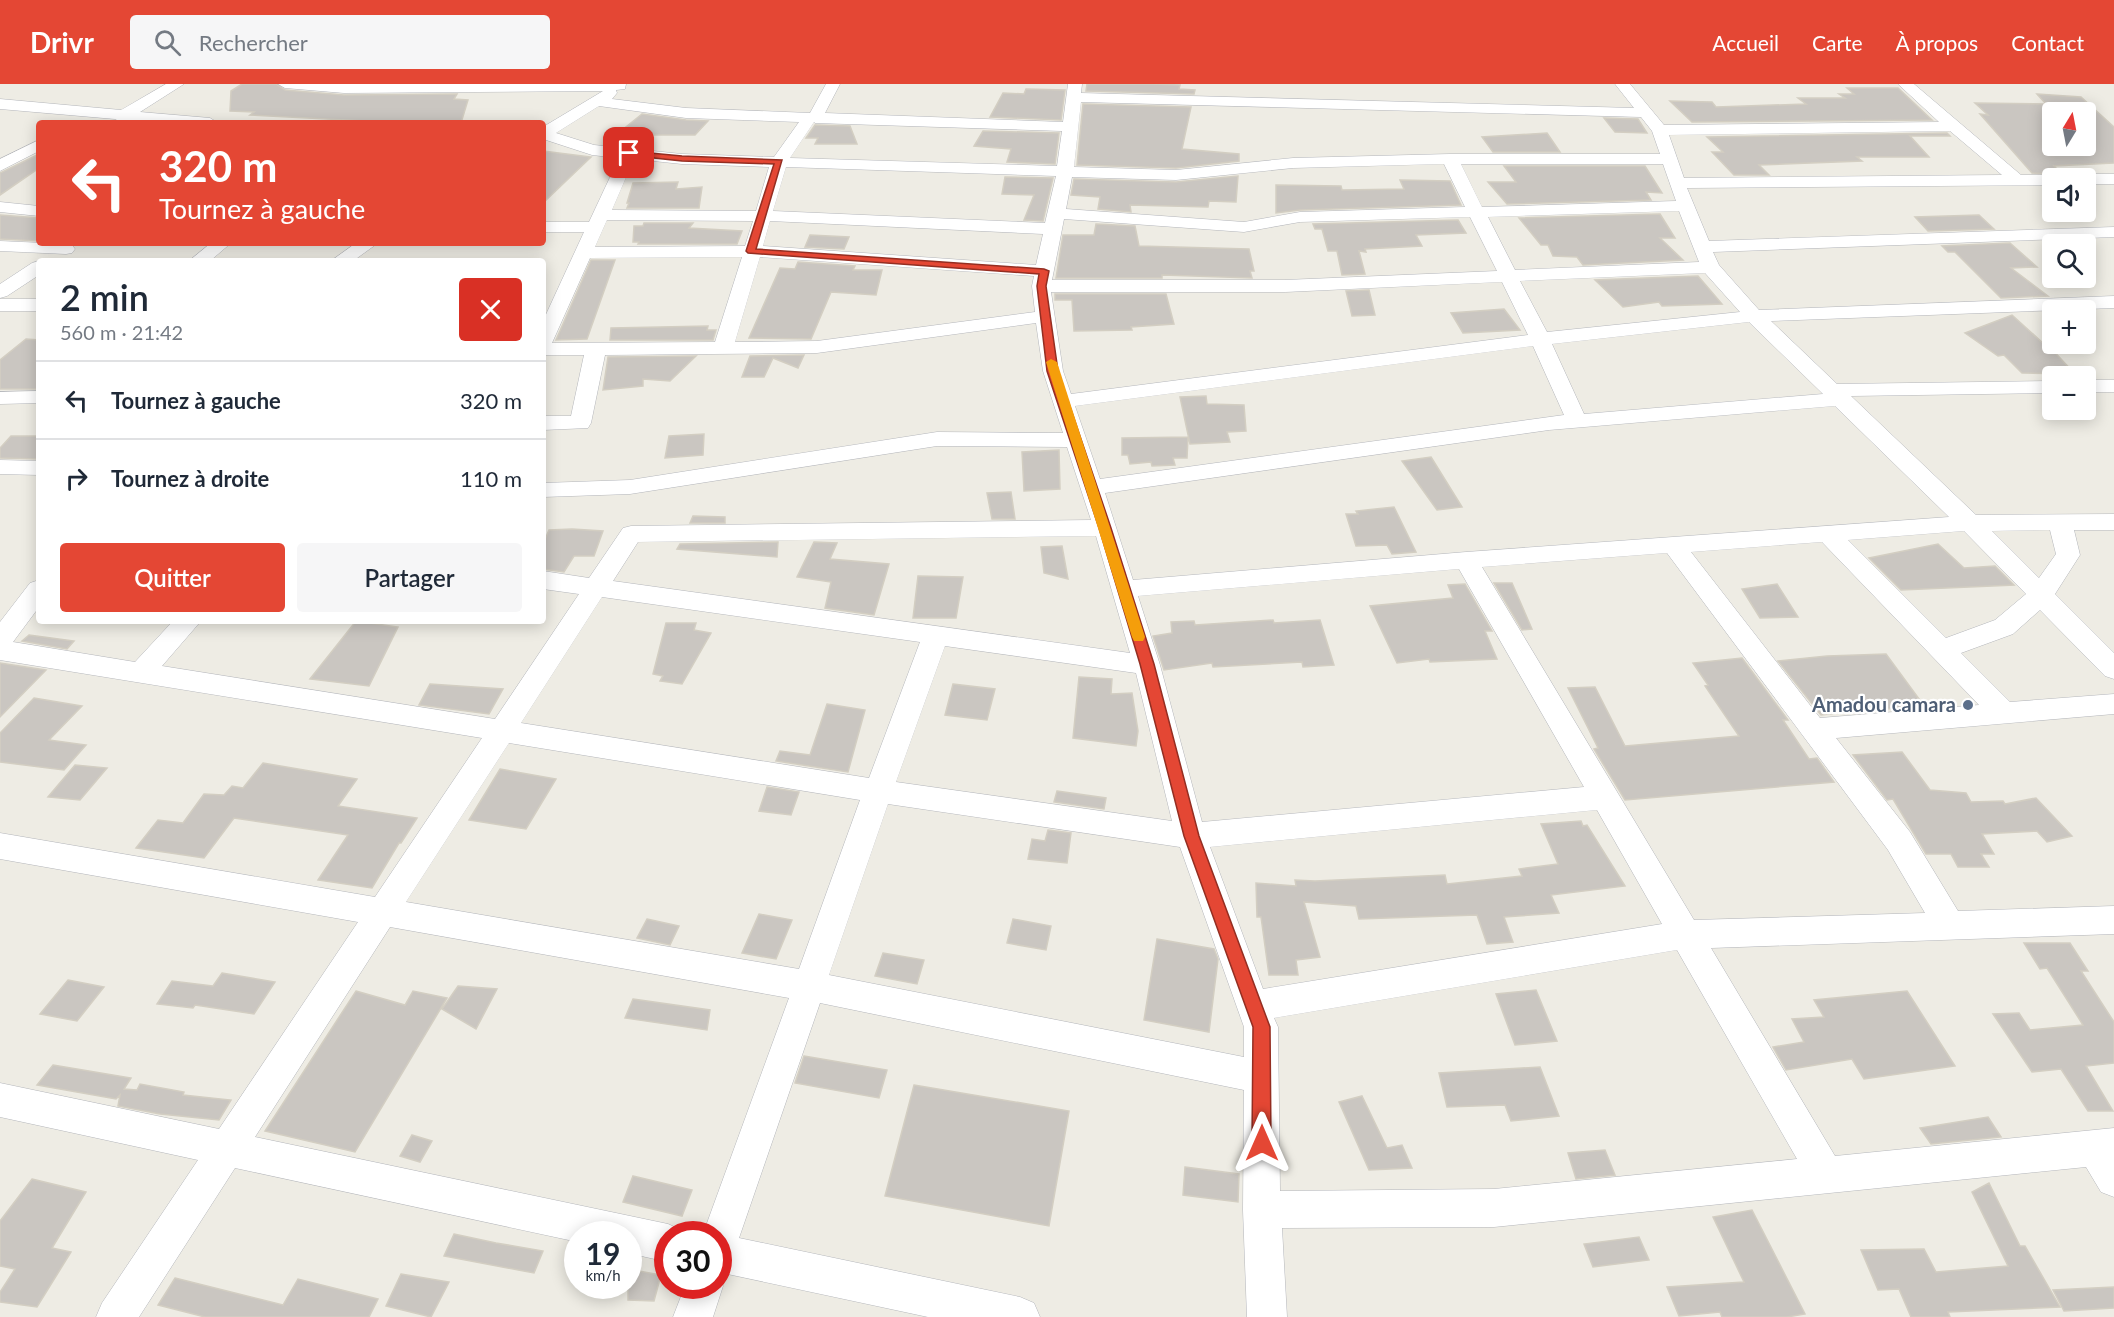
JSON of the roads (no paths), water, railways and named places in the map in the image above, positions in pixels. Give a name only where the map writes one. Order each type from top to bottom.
[{"type":"street","points":[[117,119],[177,84]]},
{"type":"street","points":[[285,84],[344,89],[622,85]]},
{"type":"street","points":[[724,346],[779,162],[812,118],[833,84]]},
{"type":"street","points":[[1057,84],[1074,89],[1244,102],[1654,121],[1954,126]]},
{"type":"street","points":[[1236,84],[1244,102]]},
{"type":"street","points":[[1622,84],[1654,121],[1671,159],[1677,183],[1710,267],[1754,316],[1970,524],[2114,669]]},
{"type":"street","points":[[1905,84],[2017,180]]},
{"type":"street","points":[[546,132],[622,85]]},
{"type":"street","points":[[1074,89],[1065,172],[1043,279],[1045,316],[1053,371],[1147,664],[1191,836],[1261,1027],[1262,1210],[1267,1317]]},
{"type":"street","points":[[596,101],[686,113],[1070,128]]},
{"type":"street","points":[[0,104],[140,120]]},
{"type":"street","points":[[0,113],[18,106]]},
{"type":"street","points":[[546,135],[592,150],[682,159],[1176,175],[1293,163],[1450,159],[1671,159]]},
{"type":"street","points":[[0,166],[36,147]]},
{"type":"street","points":[[546,335],[629,153]]},
{"type":"street","points":[[1450,159],[1540,339],[1577,421]]},
{"type":"street","points":[[2096,179],[2114,179]]},
{"type":"street","points":[[1677,183],[2042,180]]},
{"type":"street","points":[[546,226],[598,221],[762,217],[934,222],[1055,221],[1244,227],[1300,217],[1686,206]]},
{"type":"street","points":[[0,207],[36,211]]},
{"type":"street","points":[[1701,247],[2114,232]]},
{"type":"street","points":[[0,246],[71,246]]},
{"type":"street","points":[[53,258],[71,246]]},
{"type":"street","points":[[202,258],[218,246]]},
{"type":"street","points":[[345,258],[364,246]]},
{"type":"street","points":[[585,253],[751,251],[1043,279],[1285,286],[1710,267]]},
{"type":"street","points":[[0,292],[36,269]]},
{"type":"street","points":[[546,288],[566,290]]},
{"type":"street","points":[[1062,401],[1540,339],[1754,316],[2114,302]]},
{"type":"street","points":[[0,305],[36,304]]},
{"type":"street","points":[[546,349],[817,347],[1045,316]]},
{"type":"street","points":[[546,423],[580,423],[596,348]]},
{"type":"street","points":[[2096,386],[2114,386]]},
{"type":"street","points":[[1092,488],[1577,421],[1838,395],[2042,387]]},
{"type":"street","points":[[0,398],[36,397]]},
{"type":"street","points":[[546,490],[630,487],[937,439],[1076,440]]},
{"type":"street","points":[[0,468],[36,468]]},
{"type":"street","points":[[1124,589],[1466,560],[1970,524],[2114,522]]},
{"type":"street","points":[[1941,650],[2004,627],[2041,595],[2068,555],[2060,523]]},
{"type":"street","points":[[116,1317],[631,534],[1105,528]]},
{"type":"street","points":[[1828,534],[2003,712]]},
{"type":"street","points":[[1673,545],[1899,841],[1950,926]]},
{"type":"street","points":[[1466,560],[1826,1175]]},
{"type":"street","points":[[546,580],[1147,664]]},
{"type":"street","points":[[0,641],[36,593]]},
{"type":"street","points":[[141,672],[185,624]]},
{"type":"street","points":[[726,1221],[878,791],[936,635]]},
{"type":"street","points":[[0,650],[878,791],[1191,836],[1604,796]]},
{"type":"street","points":[[1814,729],[2114,704]]},
{"type":"street","points":[[0,846],[809,986],[1262,1077]]},
{"type":"street","points":[[1253,1006],[1685,935],[2114,920]]},
{"type":"street","points":[[0,1100],[654,1239]]},
{"type":"street","points":[[1262,1210],[1494,1208],[2104,1147],[2114,1179]]},
{"type":"street","points":[[732,1256],[1020,1317]]},
{"type":"street","points":[[693,1317],[699,1299]]},
{"type":"place","name":"Amadou camara","points":[[1968,705]]}]
